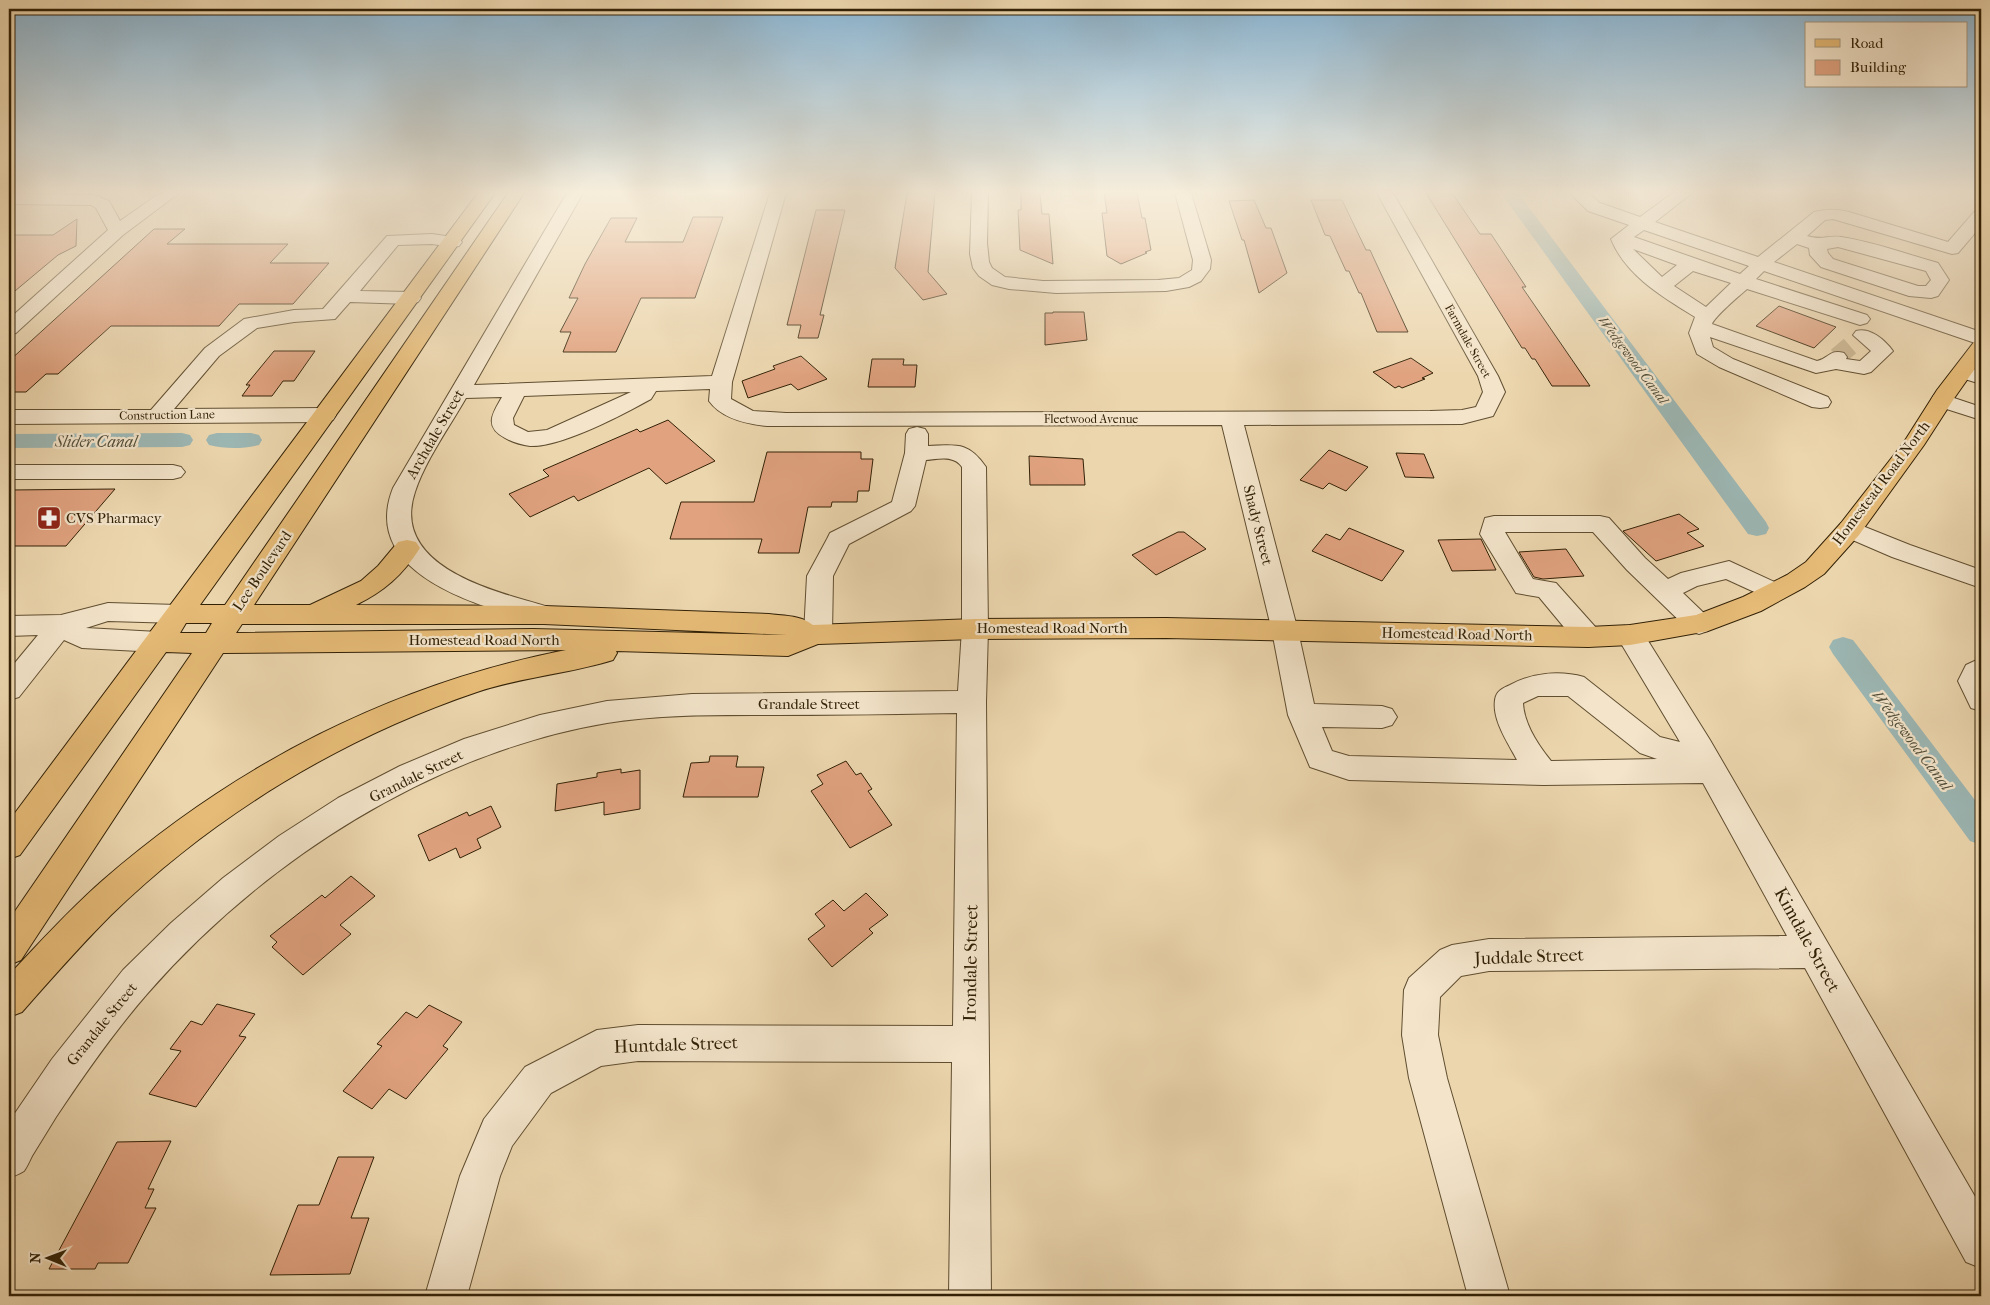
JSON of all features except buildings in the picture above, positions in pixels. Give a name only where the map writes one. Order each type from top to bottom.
[{"type":"main road","points":[[9,845],[444,254]]},
{"type":"main road","points":[[440,305],[437,286],[458,254]]},
{"type":"main road","name":"Lee Boulevard","points":[[9,949],[475,254]]},
{"type":"main road","name":"Homestead Road North","points":[[158,642],[213,644],[533,639],[788,646],[813,635],[976,629],[1166,628],[1588,637],[1630,635],[1699,624],[1752,604],[1796,581],[1815,568],[1850,529],[1913,445],[1942,400],[1972,375],[1981,346]]},
{"type":"main road","points":[[312,615],[370,587],[387,572],[408,548]]},
{"type":"main road","name":"Homestead Road North","points":[[178,614],[544,615],[796,626],[813,635]]},
{"type":"main road","points":[[9,1000],[65,938],[113,891],[148,862],[230,800],[276,770],[317,748],[397,710],[470,684],[512,672],[563,660],[611,652],[654,649],[696,643]]},
{"type":"street","points":[[9,329],[92,254]]},
{"type":"street","points":[[158,415],[212,352],[251,323],[294,316],[328,315],[380,254]]},
{"type":"street","name":"Archdale Street","points":[[540,254],[415,468],[400,501],[398,521],[403,541],[412,555],[430,570],[450,582],[475,593],[544,615]]},
{"type":"street","points":[[459,392],[721,382],[760,254]]},
{"type":"street","points":[[979,254],[983,270],[995,280],[1019,285],[1075,286],[1162,285],[1183,282],[1196,276],[1202,267],[1199,254]]},
{"type":"street","name":"Farmdale Street","points":[[1419,254],[1488,376],[1494,392],[1485,411]]},
{"type":"street","points":[[1628,254],[1661,287],[1704,321],[1816,367],[1828,365],[1848,344],[1856,312],[1868,301]]},
{"type":"street","points":[[1636,262],[1647,254]]},
{"type":"street","points":[[1663,254],[1745,282],[1848,344]]},
{"type":"street","points":[[1731,254],[1981,339]]},
{"type":"street","points":[[1773,254],[1704,321],[1699,333],[1704,350],[1726,362],[1820,402]]},
{"type":"street","points":[[1819,254],[1827,263],[1916,292],[1931,292],[1940,280],[1932,267],[1887,254]]},
{"type":"street","points":[[1932,267],[1947,254]]},
{"type":"street","points":[[1661,287],[1690,264]]},
{"type":"street","points":[[345,296],[411,298]]},
{"type":"street","name":"Fleetwood Avenue","points":[[721,382],[720,401],[735,414],[762,419],[1430,418],[1462,417],[1485,411]]},
{"type":"street","points":[[516,390],[502,418],[504,428],[515,436],[532,440],[554,436],[634,399],[643,394],[649,385]]},
{"type":"street","points":[[1942,400],[1981,414]]},
{"type":"street","name":"Construction Lane","points":[[9,417],[325,415]]},
{"type":"street","name":"Shady Street","points":[[1231,418],[1285,630],[1302,715],[1322,759],[1349,768],[1543,773],[1707,763]]},
{"type":"street","points":[[813,635],[820,576],[839,539],[903,506],[916,453],[918,420]]},
{"type":"street","name":"Irondale Street","points":[[916,453],[955,452],[966,456],[974,466],[976,629],[972,702],[970,1296]]},
{"type":"street","points":[[9,472],[173,472]]},
{"type":"street","points":[[1588,637],[1547,589],[1525,587],[1492,534],[1494,524],[1600,524],[1636,564],[1699,624]]},
{"type":"street","points":[[1850,529],[1900,551],[1981,579]]},
{"type":"street","points":[[1665,591],[1690,579],[1729,570],[1774,592]]},
{"type":"street","points":[[9,626],[61,625],[108,612],[178,614]]},
{"type":"street","points":[[61,625],[82,638],[158,642]]},
{"type":"street","points":[[12,680],[61,625]]},
{"type":"street","name":"Kimdale Street","points":[[1630,635],[1707,763],[1981,1247]]},
{"type":"street","points":[[1981,668],[1973,676],[1972,681],[1981,700]]},
{"type":"street","points":[[1543,773],[1529,755],[1509,714],[1509,698],[1534,685],[1574,685],[1650,745],[1707,763]]},
{"type":"street","name":"Grandale Street","points":[[9,1158],[28,1124],[66,1069],[134,983],[188,928],[304,836],[425,768],[506,735],[542,725],[606,712],[661,706],[972,702]]},
{"type":"street","points":[[1302,715],[1382,717]]},
{"type":"street","name":"Juddale Street","points":[[1489,1296],[1428,1078],[1420,1035],[1422,990],[1452,961],[1489,955],[1814,952]]},
{"type":"street","name":"Huntdale Street","points":[[446,1296],[480,1176],[498,1133],[538,1080],[597,1048],[638,1043],[970,1044]]},
{"type":"waterway","name":"Wedgewood Canal","points":[[1554,254],[1757,528]]},
{"type":"waterway","name":"Slider Canal","points":[[9,441],[182,440]]},
{"type":"waterway","name":"Slider Canal","points":[[217,440],[251,440]]},
{"type":"waterway","name":"Wedgewood Canal","points":[[1843,647],[1981,832]]},
{"type":"tunnel","points":[[1837,357],[1850,346]]},
{"type":"place","name":"CVS Pharmacy","points":[[49,518]]}]
